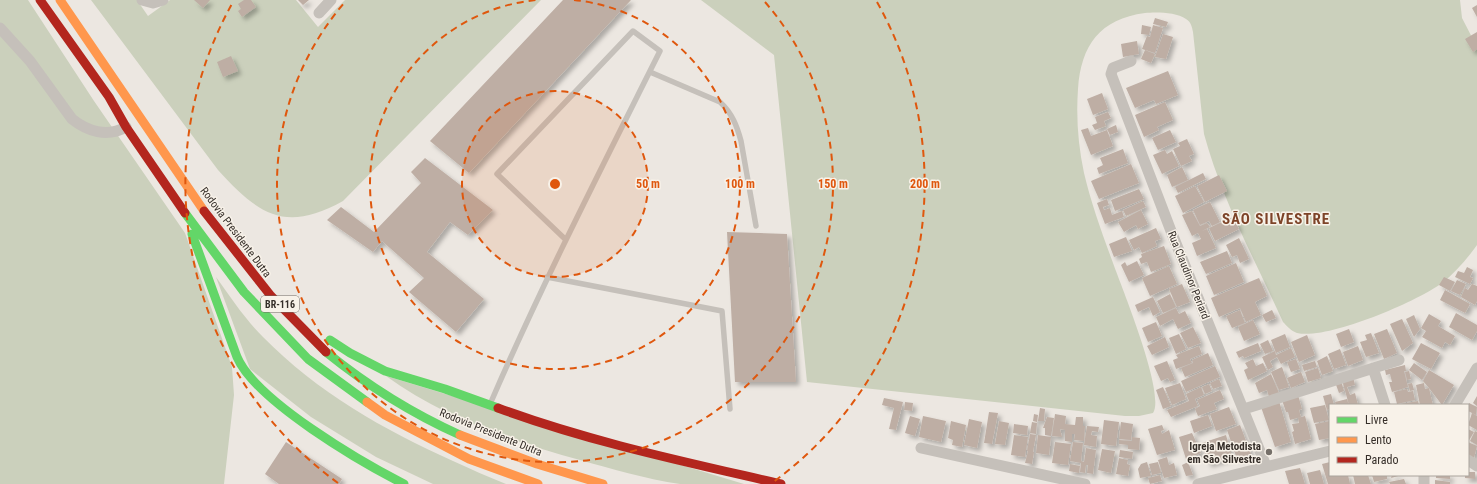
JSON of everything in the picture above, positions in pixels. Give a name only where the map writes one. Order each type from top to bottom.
[{"type":"highway","name":"BR-116","points":[[40,0],[109,97],[126,127],[181,207],[244,292],[308,359],[386,415],[469,459],[538,484]]},
{"type":"highway","name":"Rodovia Presidente Dutra","points":[[60,0],[202,209],[255,278],[320,345],[353,373],[430,421],[469,439],[555,471],[603,484]]},
{"type":"highway","points":[[181,207],[207,269],[235,353],[250,380],[267,394],[340,446],[404,484]]},
{"type":"highway","points":[[285,310],[350,353],[385,371],[587,438],[781,484]]},
{"type":"street","points":[[142,0],[149,2],[161,1]]},
{"type":"street","points":[[319,12],[331,0]]},
{"type":"street","points":[[0,28],[30,62],[72,119],[92,131],[107,132],[120,130],[126,127]]},
{"type":"street","name":"Rua Claudinor Periard","points":[[1131,61],[1111,71],[1115,84],[1171,231],[1266,466]]},
{"type":"street","points":[[1244,409],[1399,360]]},
{"type":"street","points":[[1373,368],[1385,404]]},
{"type":"street","points":[[1456,404],[1477,368]]},
{"type":"street","points":[[921,448],[1085,484]]},
{"type":"street","points":[[1198,484],[1329,451]]},
{"type":"lane","points":[[490,406],[565,239],[660,51],[633,31],[497,174],[565,239]]},
{"type":"lane","points":[[650,72],[720,102],[729,111],[738,127],[756,226]]},
{"type":"lane","points":[[547,277],[722,311],[730,409]]},
{"type":"green space","points":[[0,0],[28,0],[94,101],[185,233],[232,367],[234,395],[224,484],[0,484]]},
{"type":"green space","points":[[91,0],[137,0],[148,16],[170,0],[296,0],[318,27],[345,0],[541,0],[343,201],[323,211],[305,216],[289,217],[274,214],[260,208],[233,186],[218,170]]},
{"type":"green space","points":[[701,0],[1460,0],[1462,18],[1477,47],[1477,245],[1461,266],[1447,279],[1430,291],[1413,300],[1371,318],[1329,331],[1311,334],[1297,333],[1293,331],[1283,322],[1240,230],[1211,158],[1204,134],[1191,25],[1186,19],[1172,14],[1145,13],[1129,16],[1116,21],[1105,28],[1096,37],[1083,59],[1078,89],[1077,120],[1080,152],[1090,196],[1133,316],[1148,363],[1155,402],[1153,413],[1139,416],[1125,416],[807,382],[774,55]]},
{"type":"green space","points":[[216,277],[256,330],[284,357],[329,392],[377,423],[427,449],[506,484],[433,484],[376,457],[311,417],[250,369]]},
{"type":"green space","points":[[386,376],[744,484],[680,484],[667,482],[629,474],[554,453],[479,427],[455,416],[408,391]]},
{"type":"building","points":[[194,0],[210,0],[203,8]]},
{"type":"building","points":[[244,0],[251,0],[256,7],[242,17],[238,11],[241,9],[238,4]]},
{"type":"building","points":[[298,0],[309,0],[303,5]]},
{"type":"building","points":[[563,0],[631,0],[469,173],[430,141]]},
{"type":"building","points":[[1477,5],[1477,17],[1472,8]]},
{"type":"building","points":[[1155,18],[1168,22],[1166,27],[1153,24]]},
{"type":"building","points":[[1142,25],[1151,27],[1149,35],[1141,34]]},
{"type":"building","points":[[1153,25],[1163,28],[1155,53],[1142,49],[1147,36],[1150,37]]},
{"type":"building","points":[[1477,32],[1477,49],[1473,52],[1465,39]]},
{"type":"building","points":[[1163,34],[1173,37],[1166,59],[1155,57]]},
{"type":"building","points":[[1137,41],[1139,54],[1123,57],[1121,44]]},
{"type":"building","points":[[1145,50],[1155,54],[1151,63],[1141,59]]},
{"type":"building","points":[[231,56],[238,71],[223,77],[217,62]]},
{"type":"building","points":[[1168,71],[1178,95],[1156,104],[1154,100],[1135,108],[1126,88]]},
{"type":"building","points":[[1102,93],[1108,109],[1093,115],[1087,99]]},
{"type":"building","points":[[1165,102],[1173,120],[1157,127],[1159,130],[1144,137],[1135,115]]},
{"type":"building","points":[[1108,112],[1111,118],[1104,121],[1106,126],[1095,130],[1092,125],[1097,123],[1095,117]]},
{"type":"building","points":[[1116,125],[1118,132],[1110,135],[1107,129]]},
{"type":"building","points":[[1088,128],[1091,136],[1107,130],[1113,146],[1091,155],[1081,130]]},
{"type":"building","points":[[1170,130],[1176,142],[1158,150],[1152,138]]},
{"type":"building","points":[[1187,139],[1194,154],[1189,156],[1192,161],[1181,166],[1173,149],[1180,146],[1178,143]]},
{"type":"building","points":[[1123,149],[1128,163],[1099,174],[1097,168],[1103,165],[1100,158]]},
{"type":"building","points":[[1165,150],[1167,154],[1172,151],[1179,166],[1162,174],[1153,155]]},
{"type":"building","points":[[425,158],[493,210],[468,235],[450,222],[427,252],[484,299],[456,332],[409,292],[424,278],[382,241],[373,252],[327,220],[341,207],[374,232],[421,183],[411,172]]},
{"type":"building","points":[[1131,164],[1139,183],[1099,199],[1091,181]]},
{"type":"building","points":[[1182,167],[1188,180],[1172,187],[1167,175]]},
{"type":"building","points":[[1203,173],[1206,179],[1178,193],[1175,187]]},
{"type":"building","points":[[1219,175],[1227,191],[1205,202],[1197,186]]},
{"type":"building","points":[[1195,186],[1204,202],[1183,213],[1175,196]]},
{"type":"building","points":[[1139,189],[1144,199],[1115,211],[1111,200]]},
{"type":"building","points":[[1107,199],[1109,205],[1103,207],[1104,210],[1110,208],[1112,215],[1122,211],[1124,217],[1105,224],[1097,203]]},
{"type":"building","points":[[1143,201],[1146,207],[1126,216],[1123,210]]},
{"type":"building","points":[[1210,202],[1220,222],[1212,226],[1209,221],[1200,225],[1193,210]]},
{"type":"building","points":[[1141,210],[1148,224],[1138,229],[1136,225],[1124,232],[1118,222]]},
{"type":"building","points":[[1192,211],[1200,226],[1207,223],[1210,227],[1202,231],[1207,229],[1216,248],[1197,256],[1192,243],[1201,239],[1198,233],[1192,236],[1182,215]]},
{"type":"building","points":[[1233,217],[1239,229],[1215,241],[1209,228]]},
{"type":"building","points":[[1156,228],[1161,239],[1155,241],[1157,246],[1142,253],[1139,247],[1134,250],[1129,240]]},
{"type":"building","points":[[727,232],[787,234],[796,382],[735,382]]},
{"type":"building","points":[[1126,237],[1132,251],[1114,257],[1109,244]]},
{"type":"building","points":[[1239,238],[1249,259],[1240,263],[1237,255],[1232,257],[1226,245]]},
{"type":"building","points":[[1164,246],[1171,264],[1151,272],[1147,262],[1141,264],[1139,259],[1142,257],[1141,254]]},
{"type":"building","points":[[1227,251],[1232,263],[1206,274],[1200,262]]},
{"type":"building","points":[[1137,261],[1144,275],[1129,282],[1121,265],[1125,262],[1127,266]]},
{"type":"building","points":[[1236,263],[1244,282],[1214,295],[1206,276]]},
{"type":"building","points":[[1169,266],[1177,284],[1150,296],[1142,278]]},
{"type":"building","points":[[1467,267],[1473,270],[1470,277],[1473,278],[1470,284],[1455,277],[1458,271],[1464,273]]},
{"type":"building","points":[[1444,277],[1455,282],[1450,291],[1439,285]]},
{"type":"building","points":[[1259,278],[1267,296],[1255,302],[1261,315],[1246,322],[1240,308],[1219,317],[1211,298]]},
{"type":"building","points":[[1457,280],[1466,284],[1460,295],[1451,291]]},
{"type":"building","points":[[1182,284],[1190,302],[1177,307],[1169,289]]},
{"type":"building","points":[[1472,284],[1477,286],[1477,301],[1475,305],[1461,297],[1465,288],[1468,290]]},
{"type":"building","points":[[1445,290],[1470,304],[1465,313],[1440,300]]},
{"type":"building","points":[[1170,294],[1176,307],[1163,313],[1157,301]]},
{"type":"building","points":[[1153,297],[1160,312],[1153,316],[1149,307],[1138,312],[1135,305]]},
{"type":"building","points":[[1176,308],[1179,314],[1185,311],[1191,323],[1178,329],[1173,319],[1160,326],[1156,317]]},
{"type":"building","points":[[1240,310],[1245,323],[1232,328],[1226,316]]},
{"type":"building","points":[[1272,310],[1276,318],[1266,322],[1262,315]]},
{"type":"building","points":[[1456,313],[1477,325],[1477,331],[1472,340],[1449,327]]},
{"type":"building","points":[[1429,314],[1441,321],[1438,326],[1455,336],[1450,345],[1445,342],[1442,348],[1422,337],[1426,331],[1421,328]]},
{"type":"building","points":[[1414,315],[1420,329],[1414,337],[1406,319]]},
{"type":"building","points":[[1402,319],[1413,343],[1402,351],[1390,324]]},
{"type":"building","points":[[1253,320],[1260,334],[1244,341],[1238,327]]},
{"type":"building","points":[[1156,322],[1162,336],[1148,342],[1142,328]]},
{"type":"building","points":[[1193,327],[1201,343],[1188,348],[1180,333]]},
{"type":"building","points":[[1349,329],[1354,342],[1341,347],[1336,334]]},
{"type":"building","points":[[1387,329],[1397,353],[1384,359],[1374,334]]},
{"type":"building","points":[[1371,333],[1379,353],[1366,357],[1360,342],[1367,340],[1365,335]]},
{"type":"building","points":[[1179,334],[1186,349],[1176,354],[1169,338]]},
{"type":"building","points":[[1285,334],[1290,347],[1276,353],[1271,340]]},
{"type":"building","points":[[1307,335],[1315,355],[1299,362],[1291,342]]},
{"type":"building","points":[[1165,337],[1169,347],[1152,355],[1147,346]]},
{"type":"building","points":[[1268,340],[1273,351],[1265,354],[1260,344]]},
{"type":"building","points":[[1258,343],[1261,351],[1244,358],[1243,356],[1239,358],[1236,352]]},
{"type":"building","points":[[1421,343],[1440,353],[1431,369],[1412,359]]},
{"type":"building","points":[[1199,346],[1202,354],[1190,359],[1192,363],[1176,369],[1173,360],[1178,358],[1176,355]]},
{"type":"building","points":[[1358,346],[1363,360],[1348,366],[1343,352]]},
{"type":"building","points":[[1291,348],[1295,357],[1281,364],[1277,357],[1270,361],[1273,367],[1268,370],[1262,357],[1275,351],[1276,355]]},
{"type":"building","points":[[1340,349],[1346,365],[1334,369],[1328,354]]},
{"type":"building","points":[[1208,353],[1213,365],[1185,377],[1181,368],[1193,363],[1192,360]]},
{"type":"building","points":[[1327,356],[1333,371],[1322,375],[1317,361]]},
{"type":"building","points":[[1253,359],[1256,366],[1263,363],[1267,371],[1248,380],[1244,370],[1248,368],[1245,363]]},
{"type":"building","points":[[1296,359],[1300,369],[1291,372],[1287,362]]},
{"type":"building","points":[[1167,361],[1175,380],[1170,382],[1168,378],[1161,381],[1154,366]]},
{"type":"building","points":[[1315,361],[1317,367],[1304,371],[1302,365]]},
{"type":"building","points":[[1414,363],[1427,372],[1422,380],[1409,370]]},
{"type":"building","points":[[1405,365],[1406,371],[1404,371],[1408,387],[1392,392],[1389,382],[1392,382],[1390,374],[1386,375],[1385,370]]},
{"type":"building","points":[[1215,366],[1220,377],[1186,392],[1181,381]]},
{"type":"building","points":[[1282,367],[1289,387],[1279,390],[1271,372]]},
{"type":"building","points":[[1318,368],[1321,378],[1308,382],[1305,372]]},
{"type":"building","points":[[1429,370],[1454,385],[1441,404],[1423,381]]},
{"type":"building","points":[[1409,371],[1411,379],[1407,380],[1405,372]]},
{"type":"building","points":[[1301,372],[1305,382],[1291,388],[1287,378]]},
{"type":"building","points":[[1271,374],[1279,393],[1269,397],[1267,390],[1259,393],[1255,383]]},
{"type":"building","points":[[1353,377],[1355,385],[1347,387],[1350,395],[1355,393],[1358,404],[1349,404],[1342,380]]},
{"type":"building","points":[[1219,379],[1222,386],[1213,389],[1210,383]]},
{"type":"building","points":[[1341,381],[1344,391],[1339,393],[1335,382]]},
{"type":"building","points":[[1180,383],[1186,399],[1172,405],[1165,388]]},
{"type":"building","points":[[1412,383],[1414,390],[1410,391],[1408,384]]},
{"type":"building","points":[[1424,383],[1425,389],[1429,388],[1433,404],[1420,404],[1416,385]]},
{"type":"building","points":[[1209,384],[1212,391],[1205,394],[1202,387]]},
{"type":"building","points":[[1163,387],[1171,406],[1163,409],[1156,390]]},
{"type":"building","points":[[1201,387],[1204,395],[1195,399],[1198,406],[1171,417],[1167,410],[1189,401],[1186,394]]},
{"type":"building","points":[[1407,389],[1408,392],[1413,391],[1415,400],[1397,404],[1394,392]]},
{"type":"building","points":[[1220,390],[1224,399],[1214,403],[1217,409],[1198,416],[1195,409],[1200,406],[1197,400]]},
{"type":"building","points":[[1331,394],[1334,404],[1329,404],[1329,409],[1327,410],[1323,396]]},
{"type":"building","points":[[1298,395],[1302,409],[1299,410],[1301,417],[1290,420],[1282,400]]},
{"type":"building","points":[[1477,396],[1477,406],[1473,403]]},
{"type":"building","points":[[884,398],[903,402],[896,430],[889,429],[894,408],[882,405]]},
{"type":"building","points":[[1347,399],[1349,404],[1336,404],[1335,402]]},
{"type":"building","name":"Igreja Metodista em São Silvestre","points":[[1279,401],[1291,442],[1275,447],[1261,407]]},
{"type":"building","points":[[1418,401],[1419,404],[1401,404]]},
{"type":"building","points":[[905,402],[913,403],[912,411],[904,410]]},
{"type":"building","points":[[1469,404],[1477,407],[1476,415],[1469,412]]},
{"type":"building","points":[[1325,405],[1329,420],[1314,423],[1310,408]]},
{"type":"building","points":[[1229,407],[1236,424],[1216,431],[1210,414]]},
{"type":"building","points":[[1040,408],[1045,409],[1044,421],[1038,421]]},
{"type":"building","points":[[989,412],[998,413],[992,444],[984,443]]},
{"type":"building","points":[[1472,413],[1477,416],[1477,430],[1469,426]]},
{"type":"building","points":[[1034,414],[1038,415],[1037,422],[1033,421]]},
{"type":"building","points":[[1055,414],[1066,416],[1065,424],[1075,425],[1076,417],[1083,417],[1083,426],[1085,426],[1084,441],[1074,440],[1075,434],[1072,434],[1072,442],[1065,441],[1065,430],[1060,429],[1062,437],[1052,436]]},
{"type":"building","points":[[1208,415],[1212,426],[1194,433],[1190,421]]},
{"type":"building","points":[[910,416],[920,419],[915,436],[905,433]]},
{"type":"building","points":[[923,416],[946,421],[941,442],[919,437]]},
{"type":"building","points":[[1305,416],[1311,439],[1295,444],[1292,424],[1299,423],[1298,418]]},
{"type":"building","points":[[1047,417],[1054,418],[1051,436],[1045,435],[1045,428],[1043,428]]},
{"type":"building","points":[[969,419],[982,422],[977,448],[964,445]]},
{"type":"building","points":[[1104,420],[1119,422],[1116,446],[1101,444]]},
{"type":"building","points":[[951,421],[966,425],[962,447],[952,445],[953,440],[948,438]]},
{"type":"building","points":[[999,421],[1009,423],[1005,445],[995,444]]},
{"type":"building","points":[[1329,421],[1329,438],[1319,440],[1315,424]]},
{"type":"building","points":[[1032,422],[1037,423],[1036,434],[1030,433]]},
{"type":"building","points":[[1121,422],[1133,424],[1131,440],[1119,439]]},
{"type":"building","points":[[1014,424],[1028,426],[1027,435],[1013,433]]},
{"type":"building","points":[[1162,425],[1164,430],[1161,431],[1162,434],[1169,430],[1175,450],[1157,455],[1148,429]]},
{"type":"building","points":[[1240,425],[1251,454],[1237,459],[1227,430]]},
{"type":"building","points":[[1087,426],[1099,427],[1098,432],[1092,431],[1091,435],[1097,436],[1096,447],[1084,445]]},
{"type":"building","points":[[1469,430],[1474,432],[1469,440]]},
{"type":"building","points":[[1475,431],[1477,432],[1477,445],[1470,441]]},
{"type":"building","points":[[1192,433],[1201,453],[1186,459],[1179,437]]},
{"type":"building","points":[[1030,434],[1036,435],[1033,452],[1027,451]]},
{"type":"building","points":[[1014,435],[1028,437],[1025,457],[1011,455]]},
{"type":"building","points":[[1038,435],[1051,437],[1049,455],[1036,453]]},
{"type":"building","points":[[1226,435],[1232,457],[1208,464],[1202,443]]},
{"type":"building","points":[[1132,437],[1140,438],[1139,450],[1128,449],[1128,445],[1119,444],[1119,440],[1132,441]]},
{"type":"building","points":[[286,442],[342,479],[339,484],[279,484],[265,474]]},
{"type":"building","points":[[1055,442],[1071,444],[1068,465],[1052,463]]},
{"type":"building","points":[[1073,442],[1083,443],[1081,461],[1084,462],[1086,448],[1096,450],[1093,474],[1087,473],[1088,465],[1086,465],[1085,473],[1080,472],[1081,463],[1070,461]]},
{"type":"building","points":[[1469,442],[1477,446],[1474,458],[1469,456]]},
{"type":"building","points":[[1102,449],[1115,451],[1111,473],[1098,470]]},
{"type":"building","points":[[1120,450],[1133,452],[1132,459],[1119,457]]},
{"type":"building","points":[[1028,451],[1034,452],[1032,464],[1025,463]]},
{"type":"building","points":[[1167,457],[1169,465],[1174,463],[1177,475],[1164,478],[1158,460]]},
{"type":"building","points":[[1119,458],[1128,460],[1127,464],[1130,465],[1128,476],[1116,474]]},
{"type":"building","points":[[1147,462],[1151,476],[1140,478],[1138,469],[1141,464]]},
{"type":"building","points":[[1158,462],[1161,473],[1152,475],[1149,464]]},
{"type":"building","points":[[1188,462],[1193,475],[1186,476],[1182,465]]},
{"type":"building","points":[[1329,462],[1329,476],[1348,476],[1350,484],[1328,484],[1322,464]]},
{"type":"building","points":[[1070,464],[1080,466],[1079,473],[1069,471]]},
{"type":"building","points":[[1300,468],[1305,484],[1289,484],[1285,471]]},
{"type":"building","points":[[1320,470],[1324,484],[1310,484],[1307,473]]},
{"type":"building","points":[[1469,472],[1475,472],[1475,479],[1465,478],[1465,476],[1469,476]]},
{"type":"building","points":[[1160,475],[1162,481],[1150,484],[1148,478]]},
{"type":"building","points":[[1353,476],[1368,476],[1371,484],[1355,484]]},
{"type":"building","points":[[1372,476],[1387,476],[1387,479],[1374,482]]},
{"type":"building","points":[[1436,476],[1450,476],[1450,479],[1436,478]]},
{"type":"building","points":[[1404,479],[1406,484],[1390,484],[1389,482]]},
{"type":"building","points":[[1435,480],[1450,482],[1450,484],[1435,484]]},
{"type":"traffic: fast","points":[[185,213],[244,292],[308,359],[367,402]]},
{"type":"traffic: fast","points":[[192,234],[237,357],[248,374],[265,392],[287,411],[312,429],[362,461],[404,484]]},
{"type":"traffic: fast","points":[[330,340],[350,353],[385,371],[445,389],[498,408]]},
{"type":"traffic: fast","points":[[326,352],[390,398],[424,418],[460,435]]},
{"type":"traffic: slow","points":[[60,0],[204,211]]},
{"type":"traffic: slow","points":[[367,402],[385,415],[469,459],[538,484]]},
{"type":"traffic: slow","points":[[460,435],[537,464],[603,484]]},
{"type":"traffic: jam","points":[[40,0],[109,97],[126,127],[185,213]]},
{"type":"traffic: jam","points":[[204,211],[271,296],[326,352]]},
{"type":"traffic: jam","points":[[498,408],[603,441],[781,484]]},
{"type":"place","name":"Igreja Metodista em São Silvestre","points":[[1269,452]]},
{"type":"district","name":"SÃO SILVESTRE","points":[[1276,219]]}]
